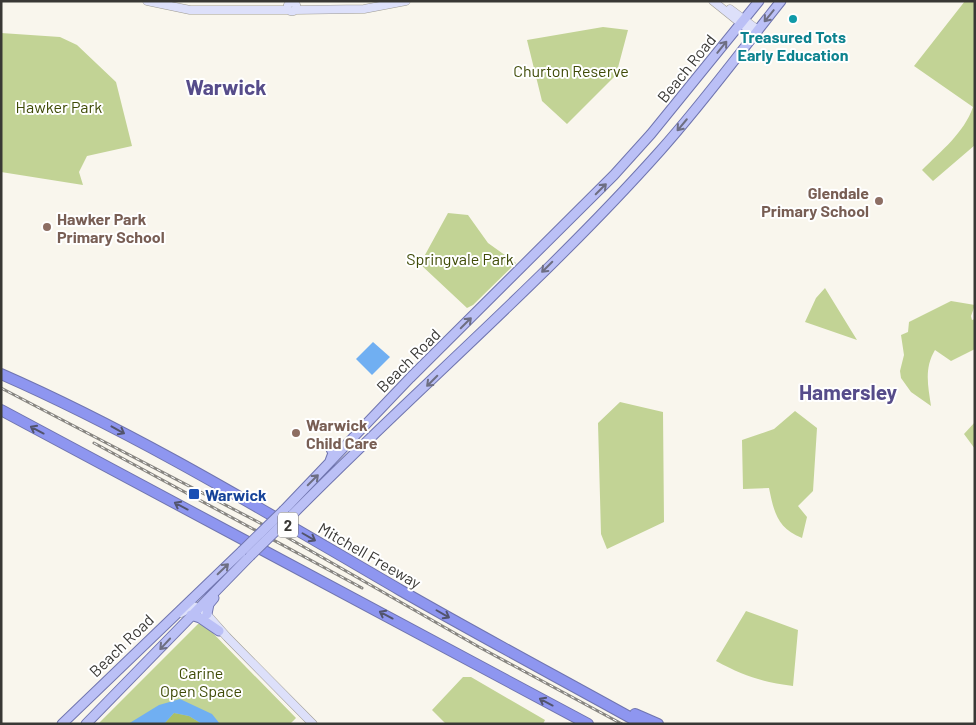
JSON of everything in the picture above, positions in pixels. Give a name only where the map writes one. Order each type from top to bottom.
[{"type":"highway","points":[[1,366],[76,407]]},
{"type":"highway","name":"Mitchell Freeway","points":[[1,374],[76,407],[218,484],[510,653],[642,724]]},
{"type":"highway","name":"2","points":[[1,410],[588,724]]},
{"type":"highway","points":[[1,414],[20,421]]},
{"type":"highway","points":[[590,695],[658,724]]},
{"type":"main road","points":[[147,1],[190,10],[350,6],[389,1]]},
{"type":"main road","points":[[159,1],[190,6],[364,9],[406,1]]},
{"type":"main road","points":[[713,1],[756,32]]},
{"type":"main road","points":[[720,1],[743,22]]},
{"type":"main road","name":"Beach Road","points":[[86,724],[238,568],[246,554],[284,510],[410,378],[614,175],[651,134],[759,1]]},
{"type":"main road","name":"Beach Road","points":[[62,724],[205,586],[292,515],[358,449],[428,386],[602,212],[660,151],[781,1]]},
{"type":"main road","points":[[328,443],[333,453],[328,466]]},
{"type":"main road","points":[[207,614],[209,604],[238,568]]},
{"type":"main road","points":[[205,586],[198,596],[198,608],[219,631]]},
{"type":"main road","points":[[150,638],[162,631],[186,609],[194,606],[207,614],[226,637]]},
{"type":"main road","points":[[191,615],[200,618],[226,637],[313,724]]},
{"type":"green space","points":[[965,1],[975,1],[975,145],[933,181],[922,170],[958,133],[973,107],[914,66]]},
{"type":"green space","name":"Churton Reserve","points":[[603,27],[628,30],[616,75],[567,124],[542,101],[527,40]]},
{"type":"green space","name":"Hawker Park","points":[[1,33],[60,37],[77,45],[116,82],[132,146],[87,156],[79,172],[83,185],[1,172]]},
{"type":"green space","name":"Springvale Park","points":[[448,213],[468,215],[488,243],[516,263],[473,305],[467,308],[420,264]]},
{"type":"green space","points":[[825,288],[857,340],[805,322],[816,298]]},
{"type":"green space","points":[[951,301],[975,305],[971,316],[972,320],[975,319],[975,349],[951,361],[935,350],[928,370],[931,406],[911,392],[901,378],[900,371],[904,355],[901,335],[908,332],[909,322]]},
{"type":"green space","points":[[620,402],[663,412],[664,522],[607,549],[601,534],[598,423]]},
{"type":"green space","points":[[795,411],[817,428],[813,491],[798,506],[807,517],[802,538],[787,529],[778,518],[769,488],[743,489],[742,440],[774,429]]},
{"type":"green space","points":[[975,422],[975,449],[964,434]]},
{"type":"green space","points":[[746,611],[798,630],[793,686],[753,678],[716,661]]},
{"type":"green space","name":"Carine Open Space","points":[[198,624],[204,624],[296,718],[290,724],[98,724]]},
{"type":"green space","points":[[463,677],[471,677],[545,720],[543,724],[446,724],[432,710]]},
{"type":"green space","points":[[174,713],[189,716],[202,724],[164,724]]},
{"type":"water","points":[[373,342],[390,357],[372,375],[356,359]]},
{"type":"water","points":[[180,699],[212,714],[220,724],[202,724],[189,716],[174,713],[164,724],[128,724],[159,705]]},
{"type":"railway","points":[[1,388],[283,535],[479,647],[622,724]]},
{"type":"railway","points":[[94,443],[362,588]]},
{"type":"place","name":"Treasured Tots Early Education","points":[[793,19]]},
{"type":"place","name":"Glendale Primary School","points":[[879,201]]},
{"type":"place","name":"Hawker Park Primary School","points":[[47,227]]},
{"type":"place","name":"Warwick Child Care","points":[[296,433]]},
{"type":"place","name":"Warwick","points":[[194,494]]},
{"type":"district","name":"Warwick","points":[[226,86]]},
{"type":"district","name":"Hamersley","points":[[848,391]]}]
